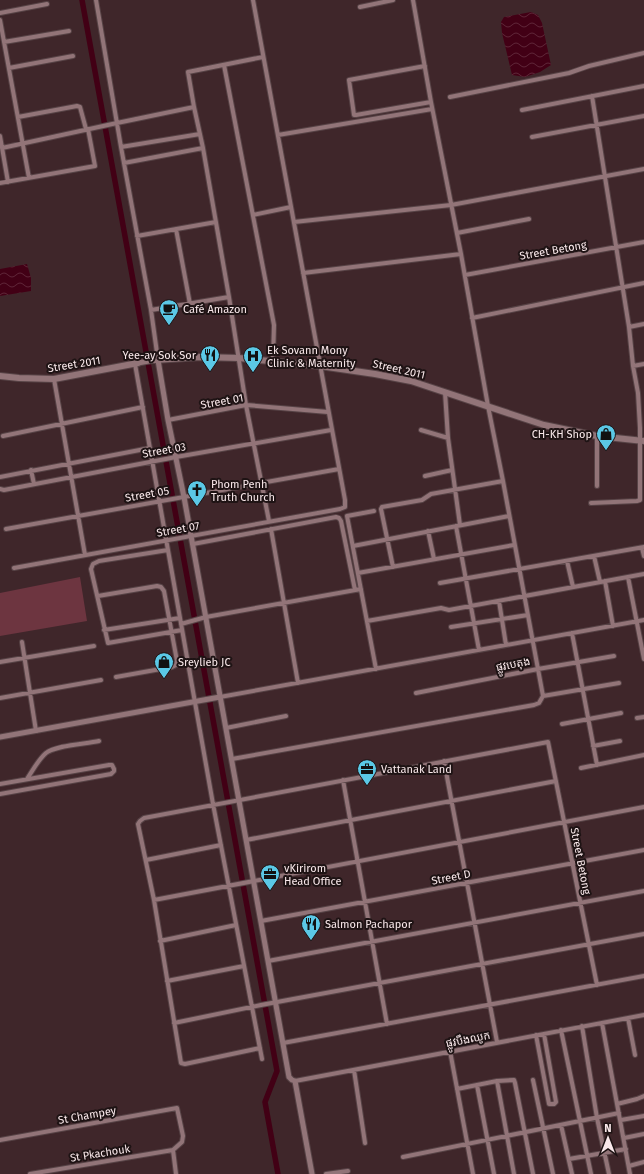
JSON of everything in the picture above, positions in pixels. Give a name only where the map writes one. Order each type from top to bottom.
[{"type":"main road","name":"Street 2011","points":[[156,360],[201,357],[273,360],[375,374],[411,381],[544,425],[597,436],[642,440]]},
{"type":"main road","name":"Street 2011","points":[[0,376],[54,379],[137,364]]},
{"type":"street","points":[[96,0],[116,123],[151,310],[156,360],[189,536],[192,544],[203,618],[218,698],[232,759],[237,800],[261,922],[274,1003],[289,1077],[295,1081],[312,1174]]},
{"type":"street","points":[[252,0],[339,469]]},
{"type":"street","points":[[360,7],[393,0]]},
{"type":"street","points":[[232,759],[534,705],[542,700],[544,696],[532,641],[465,275],[432,109],[413,0]]},
{"type":"street","points":[[0,13],[47,4]]},
{"type":"street","points":[[0,20],[29,178]]},
{"type":"street","points":[[4,42],[69,31]]},
{"type":"street","points":[[450,97],[569,73],[589,66],[644,53]]},
{"type":"street","points":[[9,68],[74,56]]},
{"type":"street","points":[[263,57],[188,72],[216,222],[246,405],[269,521]]},
{"type":"street","points":[[224,65],[274,325],[273,360]]},
{"type":"street","points":[[425,66],[349,80],[354,114],[356,116],[431,102]]},
{"type":"street","points":[[522,110],[644,86]]},
{"type":"street","points":[[591,503],[639,500],[642,440],[638,393],[633,366],[629,327],[592,96]]},
{"type":"street","points":[[0,183],[95,166],[80,107],[77,106],[18,117]]},
{"type":"street","points":[[2,148],[194,107]]},
{"type":"street","points":[[278,135],[432,109]]},
{"type":"street","points":[[532,137],[644,116]]},
{"type":"street","points":[[121,148],[200,134]]},
{"type":"street","points":[[0,139],[8,182]]},
{"type":"street","points":[[124,163],[203,148]]},
{"type":"street","points":[[0,168],[6,167]]},
{"type":"street","points":[[294,222],[451,204],[644,169]]},
{"type":"street","points":[[253,215],[291,208]]},
{"type":"street","points":[[457,233],[529,219]]},
{"type":"street","points":[[137,236],[216,222]]},
{"type":"street","points":[[176,229],[190,304]]},
{"type":"street","name":"Street Betong","points":[[465,275],[644,242]]},
{"type":"street","points":[[303,273],[461,254]]},
{"type":"street","points":[[472,318],[644,283]]},
{"type":"street","points":[[151,310],[229,297]]},
{"type":"street","points":[[629,327],[644,324]]},
{"type":"street","name":"Street 2011","points":[[137,364],[156,360]]},
{"type":"street","points":[[137,364],[150,448],[169,540],[168,550],[180,618],[183,623],[182,630],[197,702],[216,804],[221,845],[262,1059]]},
{"type":"street","points":[[633,366],[644,364]]},
{"type":"street","points":[[54,379],[85,555]]},
{"type":"street","points":[[445,392],[448,438],[455,489],[461,554],[479,650]]},
{"type":"street","points":[[638,393],[644,392]]},
{"type":"street","name":"Street 01","points":[[168,420],[246,405],[328,412]]},
{"type":"street","points":[[4,436],[143,407]]},
{"type":"street","name":"Street 03","points":[[0,488],[1,490],[4,490],[153,461],[331,430]]},
{"type":"street","points":[[421,430],[448,438]]},
{"type":"street","points":[[597,436],[597,486]]},
{"type":"street","name":"Street 03","points":[[0,477],[150,448]]},
{"type":"street","name":"Street 05","points":[[6,529],[339,469]]},
{"type":"street","name":"Street 07","points":[[14,568],[340,509],[345,507],[345,500],[339,469]]},
{"type":"street","points":[[31,470],[34,484]]},
{"type":"street","points":[[425,476],[452,470]]},
{"type":"street","points":[[393,567],[381,509],[382,507],[422,500],[431,494],[503,481]]},
{"type":"street","points":[[374,511],[347,516],[376,669]]},
{"type":"street","points":[[353,546],[387,538],[509,516]]},
{"type":"street","points":[[192,544],[336,517],[341,520],[355,590]]},
{"type":"street","points":[[271,529],[298,683]]},
{"type":"street","points":[[428,531],[434,560]]},
{"type":"street","points":[[358,573],[514,545]]},
{"type":"street","points":[[440,583],[643,547],[644,556]]},
{"type":"street","points":[[168,550],[99,561],[93,564],[91,569],[108,643],[182,630]]},
{"type":"street","points":[[594,556],[600,582]]},
{"type":"street","points":[[567,561],[573,587]]},
{"type":"street","points":[[367,621],[441,608],[449,610],[644,574]]},
{"type":"street","points":[[628,577],[644,659]]},
{"type":"street","points":[[605,581],[613,626]]},
{"type":"street","points":[[98,596],[157,586],[161,587],[164,591],[177,661],[176,665],[116,677]]},
{"type":"street","points":[[183,623],[361,589]]},
{"type":"street","points":[[499,601],[506,646]]},
{"type":"street","points":[[451,627],[528,614]]},
{"type":"street","points":[[104,630],[180,618]]},
{"type":"street","points":[[0,737],[644,620]]},
{"type":"street","points":[[572,634],[597,765]]},
{"type":"street","points":[[22,642],[36,731]]},
{"type":"street","points":[[0,662],[94,646]]},
{"type":"street","name":"ផ្លូវបេតុង","points":[[416,693],[614,656]]},
{"type":"street","points":[[0,698],[101,680]]},
{"type":"street","points":[[544,696],[619,683]]},
{"type":"street","points":[[562,724],[621,713]]},
{"type":"street","points":[[226,728],[286,716]]},
{"type":"street","points":[[636,718],[644,717]]},
{"type":"street","points":[[594,746],[620,741]]},
{"type":"street","points":[[27,779],[46,752],[54,748],[99,742]]},
{"type":"street","name":"Street Betong","points":[[444,761],[548,742],[597,985]]},
{"type":"street","points":[[581,768],[644,755]]},
{"type":"street","points":[[260,1048],[185,1064],[181,1062],[154,900],[138,824],[144,818],[444,761],[497,1042]]},
{"type":"street","points":[[0,784],[109,765],[112,765],[114,769],[111,774],[0,794]]},
{"type":"street","points":[[343,780],[387,1024]]},
{"type":"street","points":[[246,840],[556,781]]},
{"type":"street","points":[[154,900],[644,807]]},
{"type":"street","points":[[146,860],[221,845]]},
{"type":"street","name":"Street D","points":[[261,922],[644,850]]},
{"type":"street","points":[[268,961],[644,891]]},
{"type":"street","points":[[160,941],[236,925]]},
{"type":"street","points":[[174,1023],[644,934]]},
{"type":"street","points":[[167,981],[244,966]]},
{"type":"street","points":[[283,1043],[644,976]]},
{"type":"street","name":"ផ្លូវបឹងឈូក","points":[[295,1081],[644,1015]]},
{"type":"street","points":[[628,1018],[635,1055]]},
{"type":"street","points":[[602,1023],[630,1174]]},
{"type":"street","points":[[582,1026],[597,1118],[609,1174]]},
{"type":"street","points":[[561,1030],[591,1174]]},
{"type":"street","points":[[536,1035],[549,1104],[554,1104],[556,1102],[544,1034]]},
{"type":"street","points":[[450,1051],[472,1174]]},
{"type":"street","points":[[354,1070],[366,1143]]},
{"type":"street","points":[[457,1089],[497,1081],[514,1080],[534,1174]]},
{"type":"street","points":[[533,1080],[553,1174]]},
{"type":"street","points":[[497,1081],[514,1174]]},
{"type":"street","points":[[477,1085],[494,1174]]},
{"type":"street","points":[[617,1104],[636,1100],[644,1096]]},
{"type":"street","points":[[0,1140],[177,1108],[183,1136],[182,1142],[173,1150],[176,1174]]},
{"type":"street","points":[[403,1157],[619,1113]]},
{"type":"street","points":[[621,1120],[644,1116]]},
{"type":"street","points":[[561,1125],[572,1174]]},
{"type":"street","points":[[624,1138],[644,1134]]},
{"type":"street","points":[[569,1159],[626,1149]]},
{"type":"street","name":"St Pkachouk","points":[[30,1174],[173,1150]]},
{"type":"street","points":[[629,1166],[644,1162]]},
{"type":"street","points":[[326,1174],[348,1171]]},
{"type":"shaded area","points":[[80,577],[87,621],[0,636],[0,593]]},
{"type":"water","points":[[531,12],[538,15],[542,23],[551,65],[540,72],[525,77],[512,75],[502,33],[501,22],[504,17]]},
{"type":"water","points":[[27,264],[31,278],[31,291],[0,296],[0,269]]},
{"type":"waterway","points":[[82,0],[277,1071],[265,1102],[278,1174]]},
{"type":"place","name":"Café Amazon","points":[[169,326]]},
{"type":"place","name":"Yee-ay Sok Sor","points":[[210,372]]},
{"type":"place","name":"Ek Sovann Mony Clinic & Maternity","points":[[253,373]]},
{"type":"place","name":"CH-KH Shop","points":[[606,451]]},
{"type":"place","name":"Phom Penh Truth Church","points":[[197,507]]},
{"type":"place","name":"Sreylieb JC","points":[[164,679]]},
{"type":"place","name":"Vattanak Land","points":[[367,786]]},
{"type":"place","name":"vKirirom Head Office","points":[[270,891]]},
{"type":"place","name":"Salmon Pachapor","points":[[311,941]]}]
